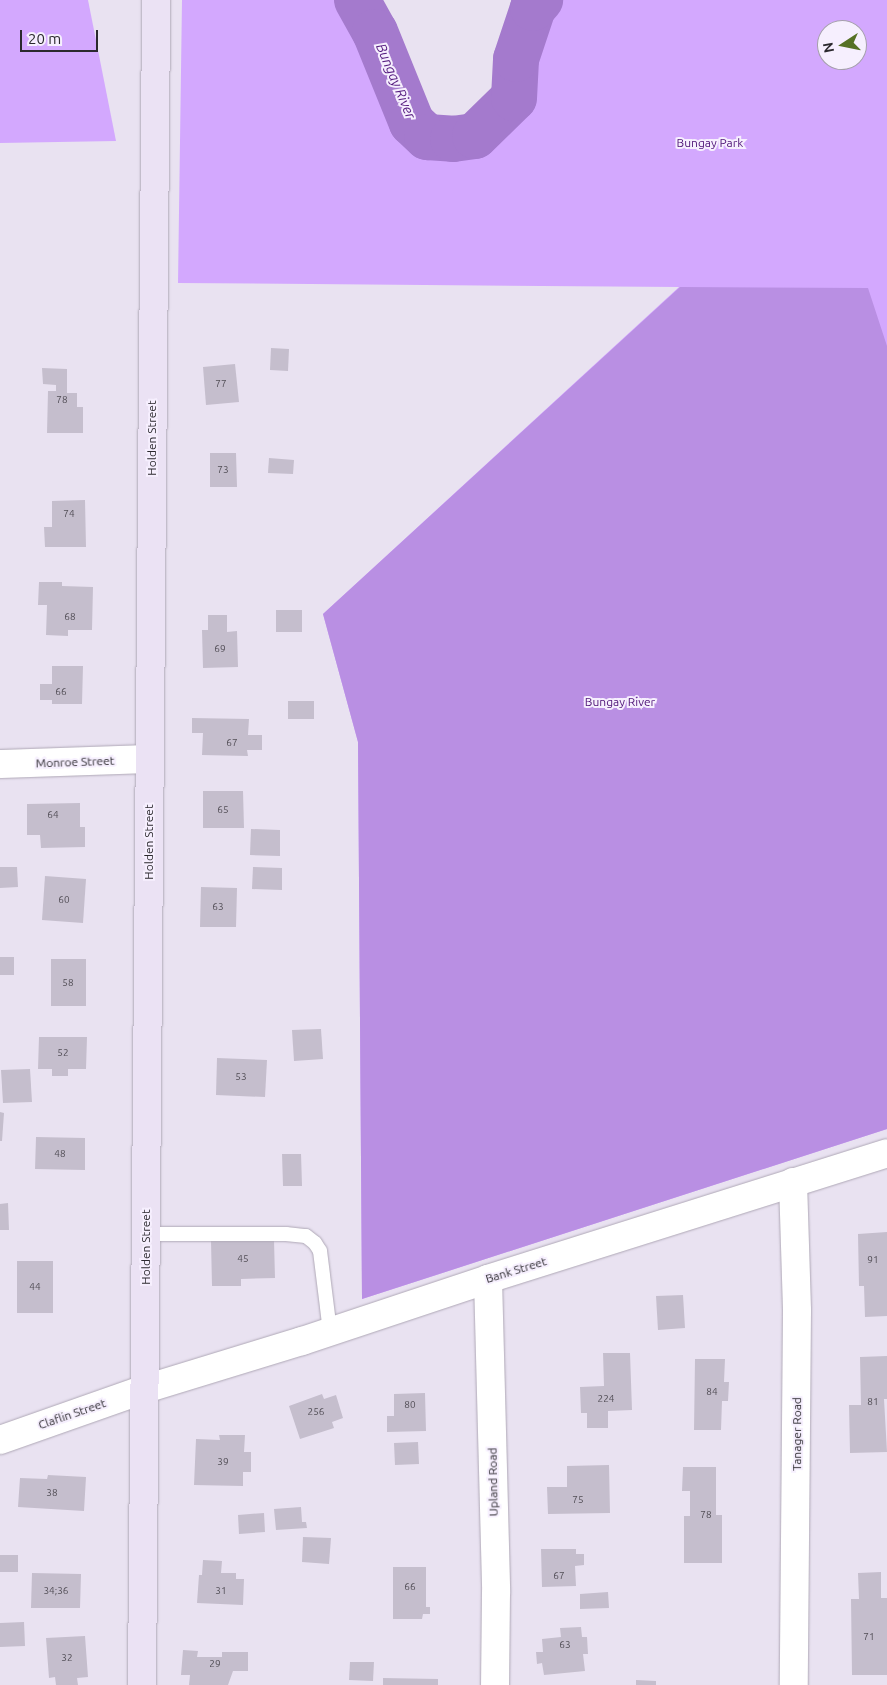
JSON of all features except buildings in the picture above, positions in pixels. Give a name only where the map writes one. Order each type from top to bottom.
[{"type":"main road","name":"Holden Street","points":[[142,1685],[156,0]]},
{"type":"street","name":"Monroe Street","points":[[0,764],[149,759]]},
{"type":"street","name":"Bank Street","points":[[145,1389],[330,1332],[488,1279],[887,1153]]},
{"type":"street","name":"Tanager Road","points":[[792,1182],[797,1311],[794,1685]]},
{"type":"street","name":"Upland Road","points":[[488,1279],[496,1593],[495,1685]]},
{"type":"street","name":"Claflin Street","points":[[0,1440],[145,1389]]},
{"type":"lane","points":[[146,1234],[286,1234],[306,1236],[315,1243],[320,1251],[330,1332]]},
{"type":"green space","points":[[0,0],[88,0],[116,141],[0,143]]},
{"type":"green space","name":"Bungay River","points":[[182,0],[357,0],[375,32],[412,123],[427,136],[453,139],[475,136],[514,98],[516,59],[533,8],[540,0],[887,0],[887,1129],[362,1299],[358,742],[323,614],[679,287],[178,283]]},
{"type":"green space","name":"Bungay River","points":[[680,287],[868,288],[887,346],[887,1129],[362,1299],[358,742],[323,614]]},
{"type":"waterway","name":"Bungay River","points":[[357,0],[375,32],[412,123],[427,137],[453,139],[475,136],[514,98],[516,59],[533,8],[540,0]]},
{"type":"park label","name":"Bungay Park","points":[[710,143]]}]
